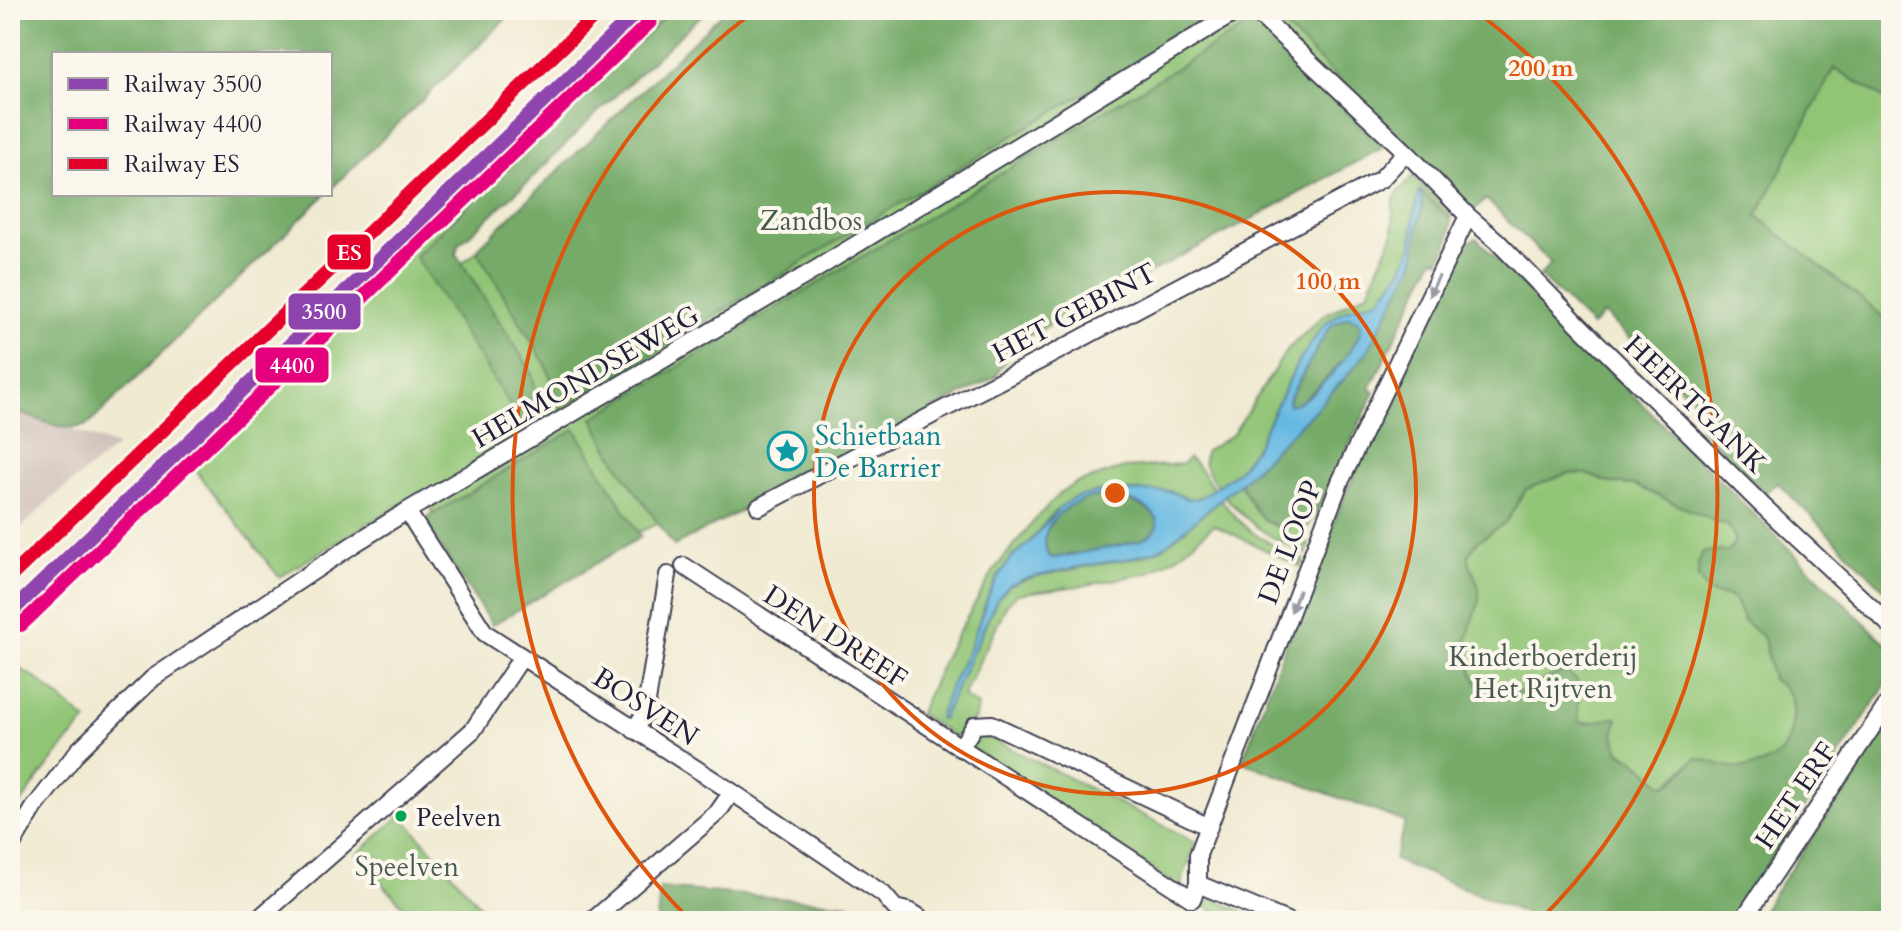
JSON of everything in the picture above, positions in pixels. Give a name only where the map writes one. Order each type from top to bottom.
[{"type":"street","name":"HELMONDSEWEG","points":[[10,848],[34,808],[78,751],[153,678],[407,511],[813,271],[1239,10]]},
{"type":"street","points":[[1254,10],[1406,152],[1468,216]]},
{"type":"street","name":"HET GEBINT","points":[[759,507],[1381,179],[1406,152]]},
{"type":"street","name":"HEERTGANK","points":[[1468,216],[1497,241],[1762,505],[1891,626]]},
{"type":"street","name":"DE LOOP","points":[[1195,892],[1198,855],[1340,482],[1468,216]]},
{"type":"street","name":"BOSVEN","points":[[407,511],[485,633],[732,792],[883,894],[892,915],[911,912],[925,921]]},
{"type":"street","name":"DEN DREEF","points":[[684,566],[960,748],[1195,892],[1287,921]]},
{"type":"street","points":[[634,730],[645,713],[668,575]]},
{"type":"street","points":[[256,921],[473,730],[522,657]]},
{"type":"street","name":"HET ERF","points":[[1742,921],[1891,699]]},
{"type":"street","points":[[960,748],[975,725],[992,724],[1209,827]]},
{"type":"street","points":[[592,921],[718,812],[732,792]]},
{"type":"shaded area","points":[[10,408],[117,446],[49,501],[10,539]]},
{"type":"green space","points":[[10,10],[515,10],[332,188],[332,52],[52,52],[52,196],[324,196],[89,424],[60,426],[10,409]]},
{"type":"green space","name":"Zandbos","points":[[644,10],[672,10],[415,256],[434,286],[477,251],[726,10],[1891,10],[1891,583],[1469,179],[1378,105],[1010,334],[987,369],[629,537],[433,515],[426,489],[279,577],[194,468],[10,644],[10,613]]},
{"type":"green space","points":[[672,10],[707,10],[458,245],[456,254],[530,369],[538,410],[534,422],[525,429],[415,256]]},
{"type":"green space","points":[[726,10],[1223,10],[561,409],[546,365],[477,251]]},
{"type":"green space","points":[[1274,10],[1891,10],[1891,103],[1834,68],[1757,216],[1885,318],[1891,308],[1891,619],[1879,606],[1888,593],[1778,483],[1765,493],[1699,428],[1709,415],[1604,314],[1592,326],[1540,276],[1551,263],[1486,199],[1473,211],[1274,16]]},
{"type":"green space","points":[[1248,25],[1260,29],[1274,41],[1384,147],[1017,342],[995,377],[674,546],[620,468],[593,418]]},
{"type":"green space","points":[[1413,176],[1450,212],[1451,219],[1419,191],[1412,246],[1403,268],[1380,299],[1332,318],[1323,326],[1296,366],[1256,447],[1237,472],[1217,486],[1205,464],[1206,451],[1233,434],[1287,350],[1324,315],[1368,292],[1393,234],[1393,203]]},
{"type":"green space","points":[[1421,191],[1451,219],[1449,240],[1440,260],[1434,258],[1370,389],[1375,392],[1317,511],[1309,523],[1285,527],[1270,523],[1255,509],[1240,483],[1314,411],[1366,353],[1415,260]]},
{"type":"green space","points":[[1476,238],[1891,649],[1891,677],[1730,921],[1528,921],[1529,915],[1394,860],[1405,822],[1242,762],[1347,490],[1459,250]],"holes":[[[1568,473],[1587,474],[1610,483],[1634,485],[1727,525],[1733,533],[1735,541],[1729,551],[1703,552],[1698,564],[1698,578],[1712,594],[1735,600],[1744,621],[1764,638],[1772,679],[1790,695],[1794,715],[1792,731],[1787,745],[1777,756],[1744,768],[1696,758],[1666,785],[1639,763],[1619,752],[1614,734],[1618,718],[1579,722],[1577,680],[1565,672],[1524,691],[1499,696],[1478,684],[1466,647],[1479,603],[1479,588],[1469,554],[1478,541],[1506,522],[1526,489]]]},
{"type":"green space","points":[[1348,317],[1360,324],[1354,345],[1322,383],[1291,406],[1288,401],[1327,331],[1333,324]]},
{"type":"green space","points":[[575,429],[641,537],[492,625],[423,520]]},
{"type":"green space","points":[[1188,458],[1214,488],[1206,495],[1194,499],[1170,491],[1109,491],[1055,511],[1028,544],[1011,558],[998,577],[939,718],[942,719],[997,599],[1015,583],[1143,556],[1165,546],[1221,499],[1248,529],[1304,560],[1301,567],[1214,525],[1178,556],[1148,573],[1017,594],[1007,604],[963,696],[978,706],[974,720],[956,737],[919,714],[948,650],[996,567],[1061,492],[1077,483],[1124,468],[1183,464]]},
{"type":"green space","name":"Kinderboerderij Het Rijtven","points":[[1568,473],[1587,474],[1610,483],[1634,485],[1727,525],[1735,540],[1729,551],[1703,552],[1712,593],[1735,600],[1744,621],[1764,638],[1772,679],[1787,690],[1792,700],[1792,723],[1786,745],[1768,761],[1744,768],[1694,762],[1666,785],[1617,747],[1413,794],[1475,579],[1469,554],[1478,541],[1506,522],[1526,489]]},
{"type":"green space","points":[[1240,483],[1255,509],[1270,523],[1285,527],[1309,523],[1302,541],[1309,545],[1306,554],[1261,530],[1235,507],[1225,496]]},
{"type":"green space","points":[[1101,495],[1126,499],[1148,510],[1157,521],[1156,529],[1136,541],[1052,558],[1048,556],[1046,532],[1058,514],[1079,502]]},
{"type":"green space","points":[[10,663],[36,678],[87,721],[46,769],[10,820]]},
{"type":"green space","points":[[1891,722],[1891,921],[1755,921]]},
{"type":"green space","points":[[976,731],[1196,842],[1181,888],[968,746]]},
{"type":"green space","name":"Speelven","points":[[401,815],[493,921],[417,921],[356,855]]},
{"type":"green space","points":[[660,888],[850,904],[848,921],[657,921]]},
{"type":"green space","points":[[1207,897],[1267,921],[1229,921],[1203,905]]},
{"type":"water","points":[[1421,191],[1415,260],[1366,353],[1314,411],[1240,483],[1165,546],[1127,559],[1024,579],[1009,586],[997,599],[942,719],[939,718],[989,594],[1011,558],[1028,544],[1059,508],[1074,498],[1098,492],[1170,491],[1187,499],[1200,498],[1237,472],[1256,447],[1296,366],[1323,326],[1343,311],[1380,299],[1403,268],[1412,246],[1414,216]],"holes":[[[1348,317],[1357,320],[1361,328],[1349,352],[1320,387],[1289,405],[1288,400],[1327,331],[1333,324]],[[1101,495],[1120,497],[1143,506],[1156,517],[1156,528],[1150,535],[1136,541],[1053,558],[1048,556],[1046,532],[1058,514],[1079,502]]]},
{"type":"rail line","name":"ES","points":[[10,577],[601,10]]},
{"type":"rail line","name":"3500","points":[[10,613],[639,10]]},
{"type":"rail line","name":"4400","points":[[21,625],[650,22]]},
{"type":"place","name":"Schietbaan De Barrier","points":[[787,451]]},
{"type":"place","name":"Peelven","points":[[401,816]]}]
